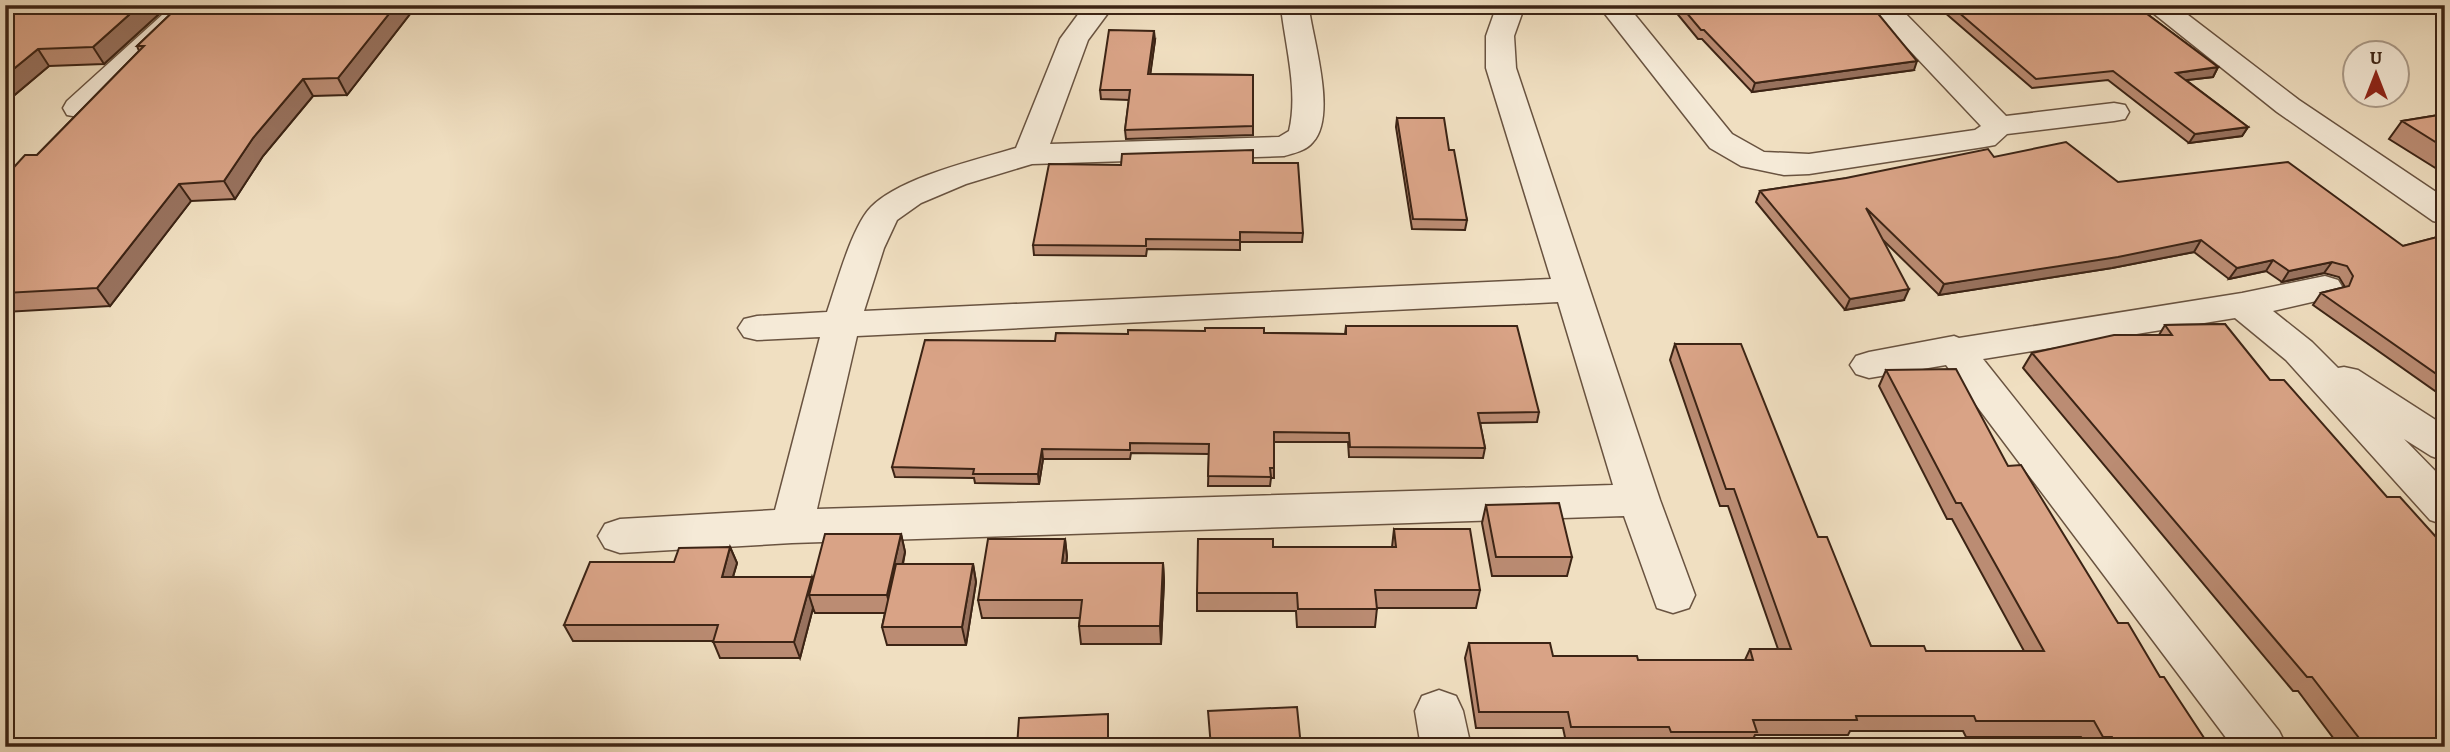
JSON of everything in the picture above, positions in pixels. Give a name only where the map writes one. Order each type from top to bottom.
[{"type":"street","points":[[78,108],[190,5]]},
{"type":"street","points":[[1030,154],[1074,39],[1100,5]]},
{"type":"street","points":[[792,526],[841,326],[867,248],[883,214],[909,196],[954,177],[1030,154],[1284,146],[1299,140],[1305,132],[1307,110],[1296,15],[1292,5]]},
{"type":"street","points":[[1511,5],[1500,27],[1498,44],[1501,68],[1639,500],[1673,595]]},
{"type":"street","points":[[1612,5],[1721,141],[1739,155],[1762,164],[1809,164],[1984,138],[1997,126],[2114,112]]},
{"type":"street","points":[[1881,5],[1991,116],[1997,126]]},
{"type":"street","points":[[2157,5],[2288,106],[2445,214]]},
{"type":"street","points":[[1869,365],[1954,349],[2242,305],[2325,288]]},
{"type":"street","points":[[757,328],[1572,290]]},
{"type":"street","points":[[2242,305],[2300,351],[2445,446]]},
{"type":"street","points":[[1954,349],[2262,747]]},
{"type":"street","points":[[2300,351],[2445,509]]},
{"type":"street","points":[[620,536],[792,526],[1639,500]]},
{"type":"building","points":[[5,5],[140,5],[93,47],[38,49],[5,76]]},
{"type":"building","points":[[180,5],[396,5],[338,78],[303,79],[253,138],[224,181],[179,184],[97,288],[5,293],[5,177],[25,155],[37,155],[144,46],[137,46]]},
{"type":"building","points":[[1680,5],[1871,5],[1917,61],[1755,83],[1704,30],[1701,30]]},
{"type":"building","points":[[1950,5],[2135,5],[2218,67],[2176,73],[2248,127],[2195,134],[2113,71],[2036,79]]},
{"type":"building","points":[[1109,30],[1154,31],[1148,74],[1253,75],[1253,126],[1125,130],[1130,90],[1100,90]]},
{"type":"building","points":[[2445,114],[2445,148],[2402,121]]},
{"type":"building","points":[[1397,118],[1444,118],[1449,150],[1454,150],[1467,220],[1413,219]]},
{"type":"building","points":[[2066,142],[2118,182],[2288,162],[2403,246],[2445,235],[2445,380],[2321,293],[2349,286],[2353,276],[2347,266],[2332,262],[2289,271],[2273,260],[2237,268],[2201,240],[2118,257],[1944,284],[1866,208],[1909,289],[1850,299],[1760,191],[1846,178],[1988,149],[1994,157]]},
{"type":"building","points":[[1253,150],[1253,163],[1298,163],[1303,233],[1240,232],[1240,240],[1146,239],[1146,246],[1033,245],[1049,164],[1121,165],[1122,154]]},
{"type":"building","points":[[2225,324],[2270,380],[2284,380],[2387,497],[2400,497],[2445,547],[2445,747],[2366,747],[2312,677],[2307,677],[2032,353],[2114,335],[2172,335],[2165,325]]},
{"type":"building","points":[[1346,326],[1517,326],[1539,412],[1478,413],[1485,448],[1350,447],[1349,433],[1274,432],[1274,468],[1270,468],[1271,477],[1208,476],[1209,444],[1130,443],[1130,450],[1042,449],[1038,474],[973,474],[974,469],[892,467],[925,340],[1055,341],[1056,333],[1128,334],[1128,330],[1205,331],[1205,328],[1264,328],[1264,333],[1346,334]]},
{"type":"building","points":[[1675,344],[1741,344],[1818,537],[1827,537],[1871,646],[1924,646],[1926,651],[2044,651],[1961,503],[1956,503],[1886,370],[1956,369],[2008,466],[2021,465],[2118,623],[2128,623],[2160,677],[2164,677],[2210,747],[2118,747],[2112,737],[2103,737],[2094,721],[1976,721],[1974,716],[1856,716],[1857,720],[1753,720],[1757,732],[1671,732],[1669,727],[1571,727],[1568,712],[1479,712],[1469,643],[1550,643],[1553,656],[1637,656],[1638,660],[1753,660],[1750,649],[1791,649],[1734,489],[1726,489]]},
{"type":"building","points":[[1559,503],[1572,557],[1496,557],[1486,505]]},
{"type":"building","points":[[1394,529],[1470,529],[1480,590],[1375,590],[1377,609],[1298,609],[1297,593],[1197,593],[1198,539],[1273,539],[1273,547],[1396,547]]},
{"type":"building","points":[[825,534],[901,534],[887,595],[809,595]]},
{"type":"building","points":[[988,539],[1065,539],[1062,563],[1163,563],[1160,626],[1079,626],[1082,600],[978,600]]},
{"type":"building","points":[[730,547],[722,577],[812,577],[794,642],[713,642],[718,625],[564,625],[590,562],[674,562],[679,548]]},
{"type":"building","points":[[896,564],[973,564],[962,627],[882,627]]},
{"type":"building","points":[[1297,707],[1301,747],[1211,747],[1208,711]]},
{"type":"building","points":[[1108,714],[1108,747],[1017,747],[1019,718]]}]
